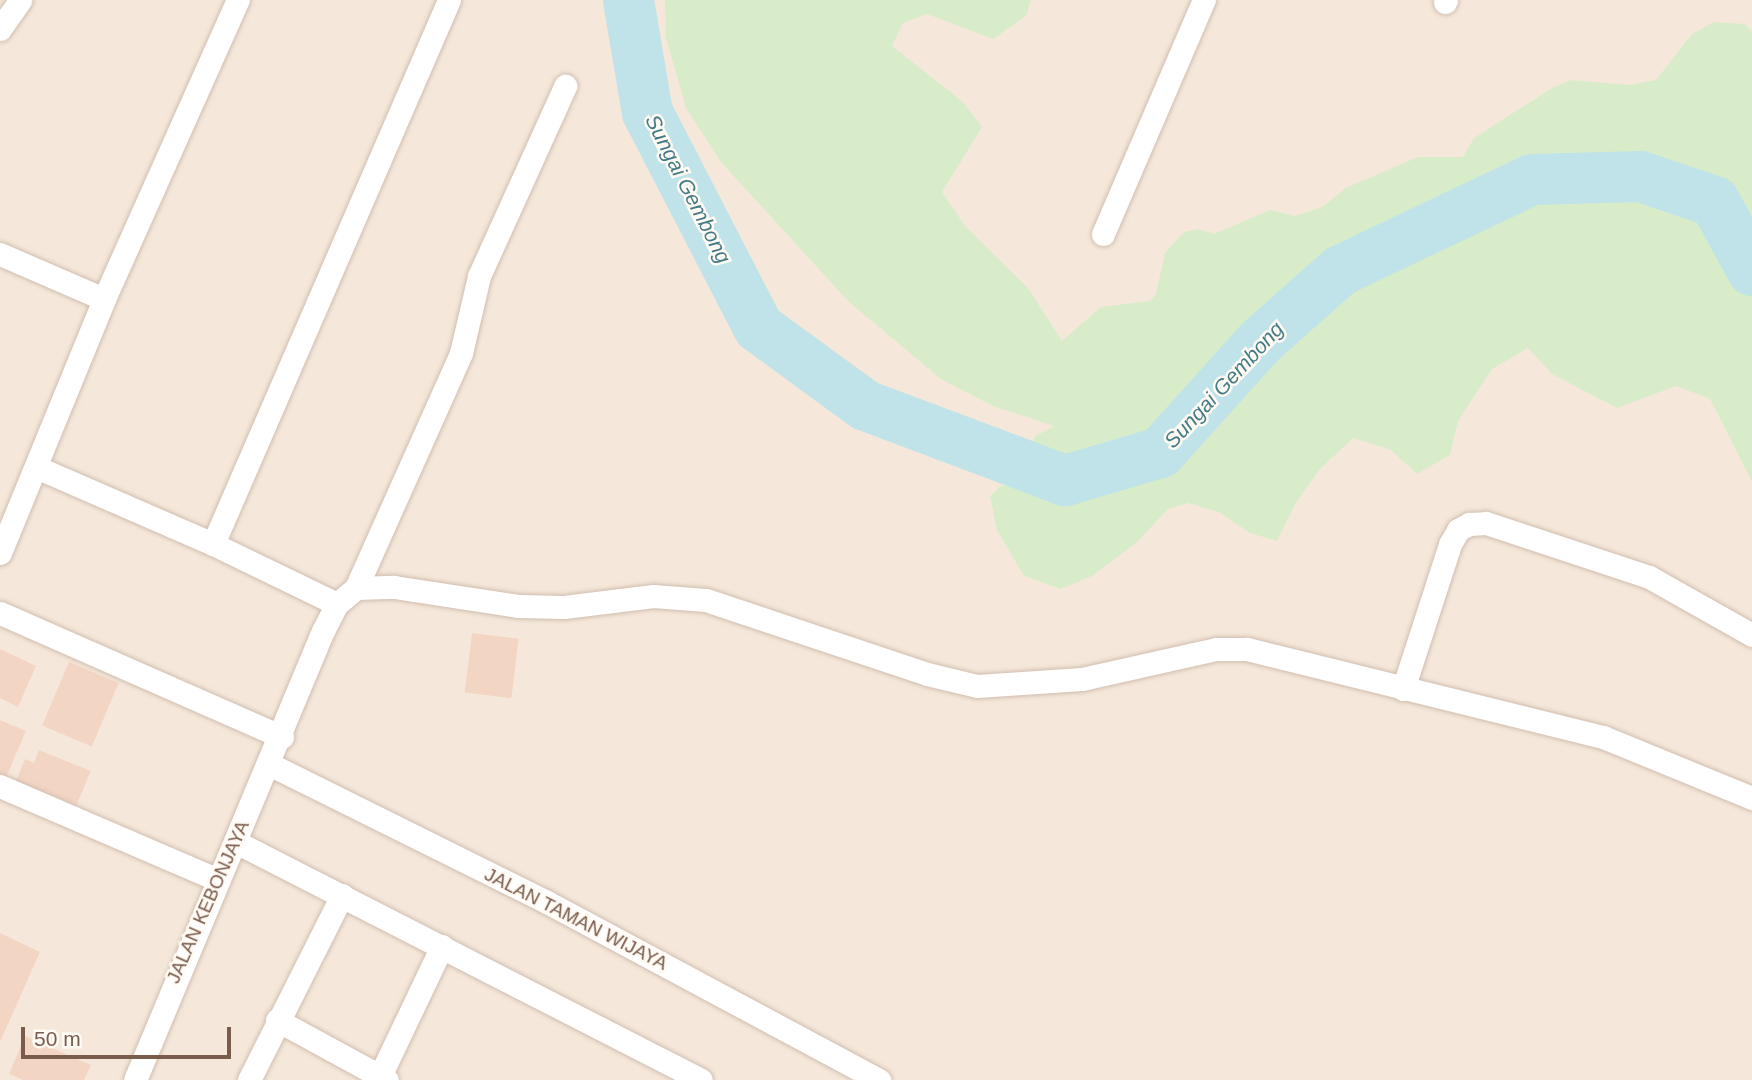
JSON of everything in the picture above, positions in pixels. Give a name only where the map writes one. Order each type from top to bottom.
[{"type":"street","points":[[0,29],[20,0]]},
{"type":"street","points":[[0,553],[104,299],[238,0]]},
{"type":"street","points":[[212,544],[449,0]]},
{"type":"street","points":[[1103,234],[1203,0]]},
{"type":"street","points":[[36,467],[212,544],[337,604],[356,588],[461,353],[479,276],[565,86]]},
{"type":"street","points":[[0,254],[104,299]]},
{"type":"street","points":[[1403,689],[1450,544],[1458,530],[1469,524],[1486,523],[1649,577],[1752,635]]},
{"type":"street","points":[[356,588],[394,587],[518,606],[564,607],[653,596],[706,600],[927,674],[977,685],[1082,679],[1216,649],[1247,649],[1603,737],[1752,798]]},
{"type":"street","name":"JALAN KEBONJAYA","points":[[135,1080],[337,604]]},
{"type":"street","points":[[0,613],[282,737]]},
{"type":"street","name":"JALAN TAMAN WIJAYA","points":[[269,764],[560,909],[879,1080]]},
{"type":"street","points":[[0,786],[218,880]]},
{"type":"street","points":[[236,842],[701,1080]]},
{"type":"street","points":[[249,1080],[342,895]]},
{"type":"street","points":[[277,1020],[384,1078],[442,946]]},
{"type":"shaded area","points":[[0,0],[1752,0],[1752,1080],[0,1080]]},
{"type":"green space","points":[[665,0],[1031,0],[1026,16],[993,39],[927,14],[903,23],[892,46],[963,102],[982,127],[942,192],[965,226],[1028,288],[1062,341],[1101,307],[1150,301],[1156,294],[1165,253],[1184,232],[1199,229],[1214,234],[1270,210],[1295,216],[1322,207],[1346,188],[1418,157],[1463,157],[1474,138],[1552,88],[1571,80],[1629,85],[1656,80],[1692,34],[1714,22],[1745,24],[1752,32],[1752,481],[1710,399],[1676,386],[1617,408],[1552,374],[1528,348],[1492,369],[1458,421],[1450,455],[1417,474],[1391,450],[1353,438],[1320,469],[1297,501],[1277,541],[1250,533],[1219,512],[1188,503],[1168,509],[1135,544],[1092,576],[1061,589],[1024,576],[997,530],[990,496],[1001,486],[1024,483],[1034,437],[1054,426],[993,406],[941,379],[848,301],[721,162],[686,108],[666,38]]},
{"type":"building","points":[[472,633],[519,639],[511,698],[465,693]]},
{"type":"building","points":[[0,649],[36,666],[18,707],[0,698]]},
{"type":"building","points":[[69,662],[119,683],[92,747],[42,726]]},
{"type":"building","points":[[0,720],[26,731],[4,782],[0,780]]},
{"type":"building","points":[[39,750],[91,771],[76,806],[16,781],[25,759],[34,763]]},
{"type":"building","points":[[0,933],[40,952],[0,1042]]},
{"type":"building","points":[[25,1036],[91,1065],[84,1080],[23,1080],[9,1074]]},
{"type":"waterway","name":"Sungai Gembong","points":[[628,0],[647,112],[758,327],[865,405],[1065,480],[1160,452],[1260,341],[1340,270],[1532,179],[1640,176],[1714,201],[1752,270]]}]
